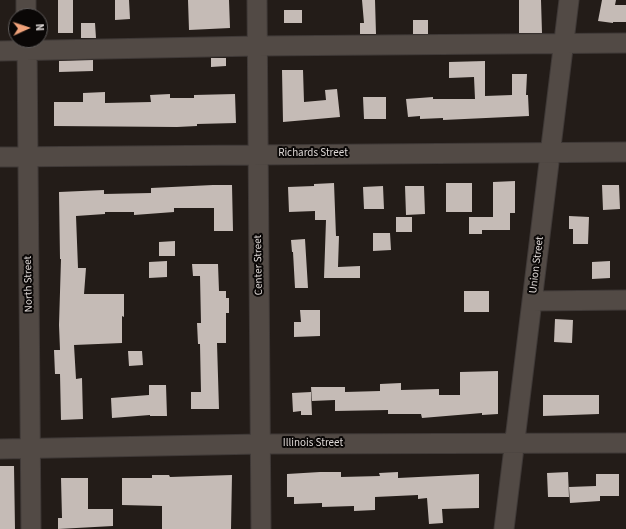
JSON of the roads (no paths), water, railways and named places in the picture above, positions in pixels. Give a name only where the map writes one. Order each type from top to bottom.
[{"type":"street","name":"Center Street","points":[[257,0],[262,529]]},
{"type":"street","name":"Union Street","points":[[504,529],[569,0]]},
{"type":"street","points":[[48,45],[257,46],[626,43]]},
{"type":"street","points":[[0,51],[14,48]]},
{"type":"street","name":"North Street","points":[[27,48],[31,529]]},
{"type":"street","name":"Richards Street","points":[[0,157],[626,152]]},
{"type":"street","points":[[532,301],[626,300]]},
{"type":"street","name":"Illinois Street","points":[[0,449],[261,444],[514,442],[626,443]]}]
